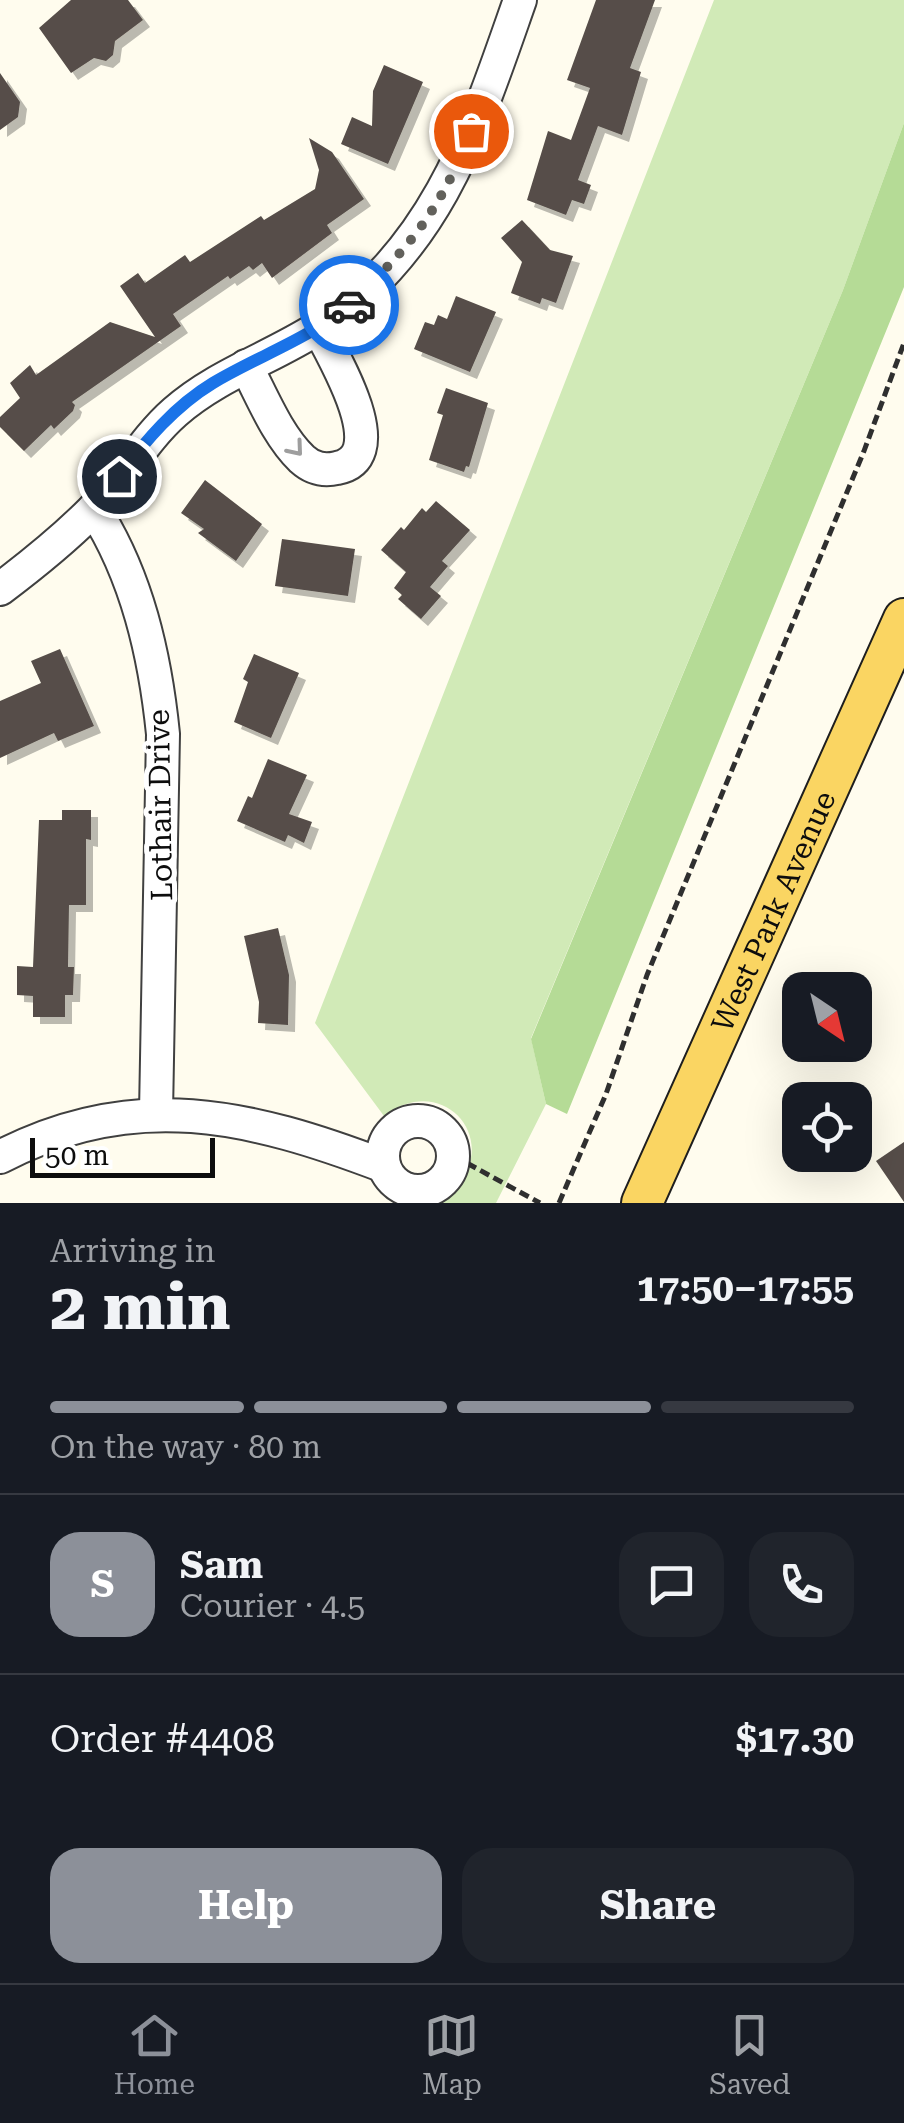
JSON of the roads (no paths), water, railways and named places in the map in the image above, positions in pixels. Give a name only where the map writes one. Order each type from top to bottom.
[{"type":"main road","name":"West Park Avenue","points":[[642,1203],[904,619]]},
{"type":"street","points":[[0,589],[94,509],[148,438],[176,411],[212,384],[318,327],[345,308],[397,259],[421,230],[457,168],[520,0]]},
{"type":"street","points":[[246,366],[290,445],[304,462],[324,471],[346,466],[359,452],[362,436],[357,406],[318,327]]},
{"type":"street","name":"Lothair Drive","points":[[94,509],[116,542],[133,587],[158,690],[163,734],[156,1114]]},
{"type":"street","points":[[0,1157],[80,1124],[156,1114],[266,1126],[308,1137],[384,1166],[396,1184],[417,1192],[438,1185],[452,1167],[454,1156],[446,1134],[425,1121],[413,1120],[392,1132],[385,1142],[384,1166]]}]
